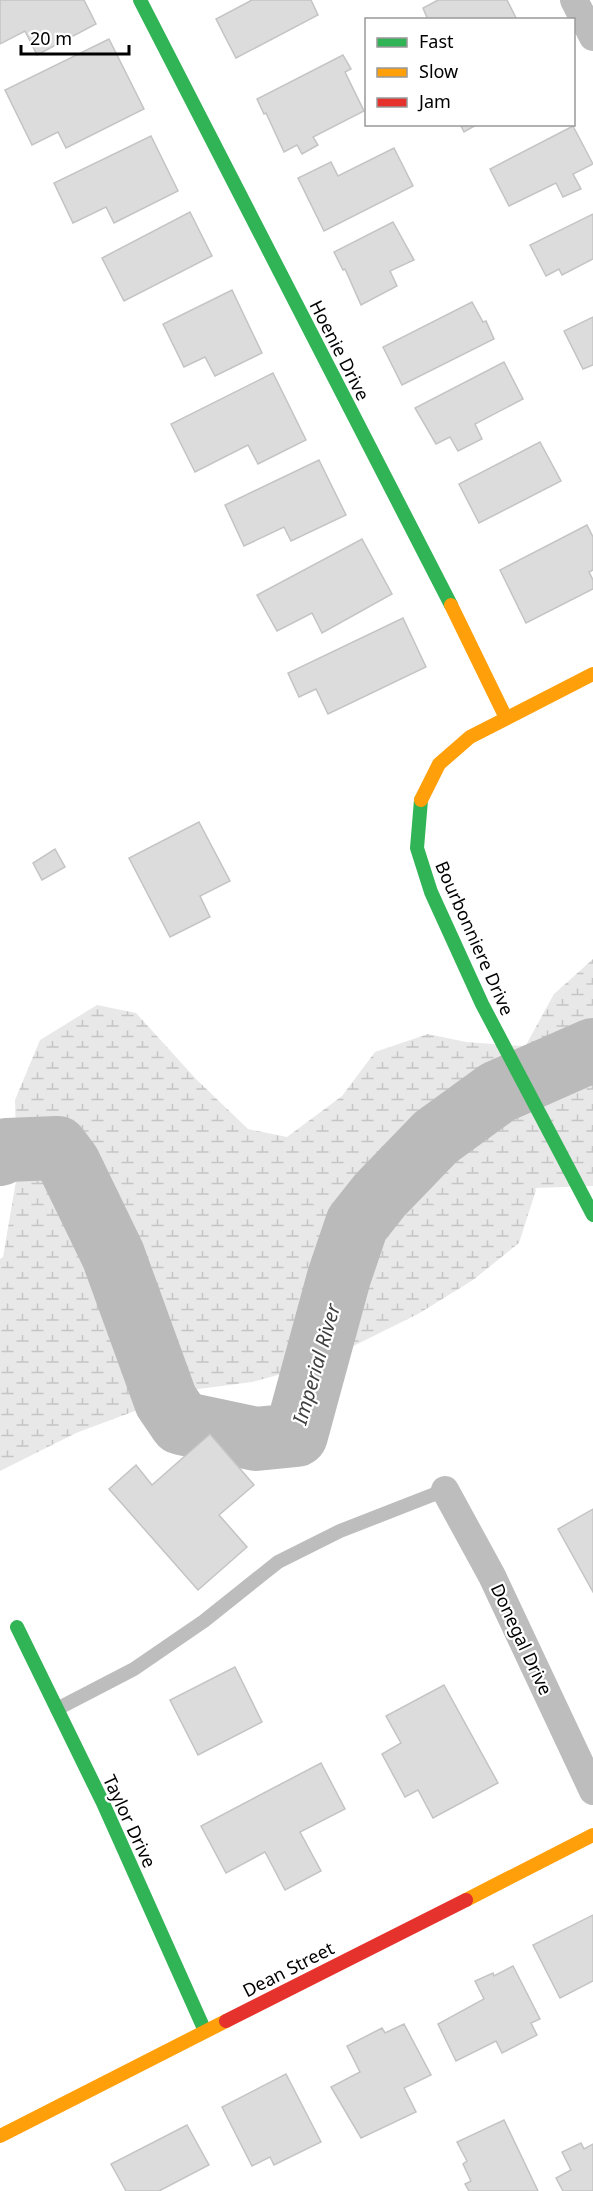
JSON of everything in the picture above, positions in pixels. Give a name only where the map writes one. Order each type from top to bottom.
[{"type":"street","name":"Hoenie Drive","points":[[140,0],[472,644],[506,718]]},
{"type":"street","points":[[573,0],[593,37]]},
{"type":"street","name":"Bourbonniere Drive","points":[[593,674],[471,736],[439,764],[420,801],[417,848],[431,892],[482,1004],[593,1215]]},
{"type":"street","name":"Donegal Drive","points":[[445,1490],[492,1576],[593,1791]]},
{"type":"street","name":"Taylor Drive","points":[[17,1627],[103,1803],[206,2031]]},
{"type":"street","name":"Dean Street","points":[[0,2136],[593,1835]]},
{"type":"lane","points":[[57,1709],[134,1668],[204,1621],[278,1563],[340,1531],[445,1490]]},
{"type":"green space","points":[[593,959],[593,1186],[535,1188],[519,1243],[473,1280],[418,1314],[315,1365],[252,1382],[191,1390],[76,1433],[0,1471],[0,1259],[3,1257],[17,1175],[15,1100],[40,1040],[97,1005],[136,1013],[196,1079],[248,1129],[287,1137],[342,1096],[375,1052],[428,1034],[466,1042],[526,1045],[554,994]]},
{"type":"building","points":[[0,0],[84,0],[96,24],[37,55],[25,31],[0,44]]},
{"type":"building","points":[[252,0],[311,0],[318,15],[236,58],[216,19]]},
{"type":"building","points":[[438,0],[507,0],[516,18],[427,18],[423,8]]},
{"type":"building","points":[[109,39],[144,109],[66,148],[58,132],[32,145],[5,90]]},
{"type":"building","points":[[343,55],[351,69],[345,72],[364,111],[313,137],[318,145],[302,154],[297,145],[284,152],[257,99]]},
{"type":"building","points":[[461,126],[474,126],[464,132]]},
{"type":"building","points":[[573,126],[593,164],[573,174],[581,189],[563,197],[556,183],[509,206],[490,169]]},
{"type":"building","points":[[151,136],[178,191],[114,223],[106,207],[73,223],[54,183]]},
{"type":"building","points":[[394,148],[413,186],[324,231],[298,178],[331,162],[338,176]]},
{"type":"building","points":[[190,212],[212,256],[124,301],[102,258]]},
{"type":"building","points":[[593,214],[593,259],[562,275],[559,269],[546,276],[530,245]]},
{"type":"building","points":[[393,222],[414,260],[390,271],[397,286],[361,305],[345,269],[343,270],[334,252]]},
{"type":"building","points":[[232,290],[262,353],[215,376],[205,357],[184,367],[163,324]]},
{"type":"building","points":[[472,302],[483,322],[486,321],[494,339],[402,385],[383,347]]},
{"type":"building","points":[[593,317],[593,365],[583,369],[564,331]]},
{"type":"building","points":[[504,362],[523,399],[475,424],[482,439],[458,451],[450,437],[436,444],[415,408]]},
{"type":"building","points":[[273,373],[306,440],[258,464],[248,445],[195,472],[171,424]]},
{"type":"building","points":[[540,442],[561,481],[479,523],[459,484]]},
{"type":"building","points":[[319,460],[346,515],[291,541],[284,527],[244,546],[225,505]]},
{"type":"building","points":[[587,525],[593,537],[593,570],[589,572],[593,580],[593,589],[526,623],[500,570]]},
{"type":"building","points":[[362,539],[392,594],[322,633],[312,613],[277,631],[257,595]]},
{"type":"building","points":[[403,618],[426,667],[328,714],[316,689],[299,697],[288,673]]},
{"type":"building","points":[[199,822],[230,881],[200,896],[210,917],[170,937],[129,858]]},
{"type":"building","points":[[55,849],[65,867],[42,880],[33,863]]},
{"type":"building","points":[[210,1434],[254,1485],[219,1515],[247,1547],[198,1590],[109,1489],[136,1465],[152,1485]]},
{"type":"building","points":[[593,1509],[593,1592],[558,1529]]},
{"type":"building","points":[[235,1667],[262,1722],[198,1755],[170,1700]]},
{"type":"building","points":[[444,1685],[498,1783],[433,1818],[418,1790],[405,1797],[382,1754],[401,1743],[386,1716]]},
{"type":"building","points":[[321,1763],[345,1809],[300,1832],[321,1871],[285,1890],[265,1852],[226,1873],[201,1826]]},
{"type":"building","points":[[593,1915],[593,1981],[560,1998],[533,1945]]},
{"type":"building","points":[[513,1966],[540,2019],[531,2023],[537,2035],[502,2053],[496,2041],[456,2061],[438,2024],[484,1999],[475,1981],[493,1973],[494,1976]]},
{"type":"building","points":[[404,2024],[431,2075],[404,2088],[416,2112],[361,2138],[331,2087],[360,2072],[347,2046],[382,2028],[385,2033]]},
{"type":"building","points":[[286,2074],[321,2142],[274,2165],[270,2157],[252,2166],[222,2107]]},
{"type":"building","points":[[504,2120],[538,2191],[469,2191],[465,2184],[471,2181],[463,2164],[467,2161],[457,2142]]},
{"type":"building","points":[[187,2125],[209,2165],[159,2191],[126,2191],[111,2164]]},
{"type":"building","points":[[581,2143],[584,2149],[593,2144],[593,2191],[563,2191],[556,2178],[571,2170],[562,2152]]},
{"type":"waterway","name":"Imperial River","points":[[0,1154],[7,1150],[57,1148],[69,1164],[113,1255],[166,1401],[181,1423],[256,1439],[296,1435],[339,1277],[357,1224],[380,1195],[436,1137],[498,1092],[593,1050]]},
{"type":"traffic: fast","points":[[140,0],[451,605]]},
{"type":"traffic: fast","points":[[421,800],[417,848],[431,892],[482,1004],[593,1215]]},
{"type":"traffic: fast","points":[[17,1627],[103,1803],[205,2031]]},
{"type":"traffic: slow","points":[[451,605],[506,718]]},
{"type":"traffic: slow","points":[[421,800],[439,764],[470,737],[593,674]]},
{"type":"traffic: slow","points":[[466,1900],[593,1835]]},
{"type":"traffic: slow","points":[[0,2136],[226,2021]]},
{"type":"traffic: jam","points":[[226,2021],[466,1900]]}]
